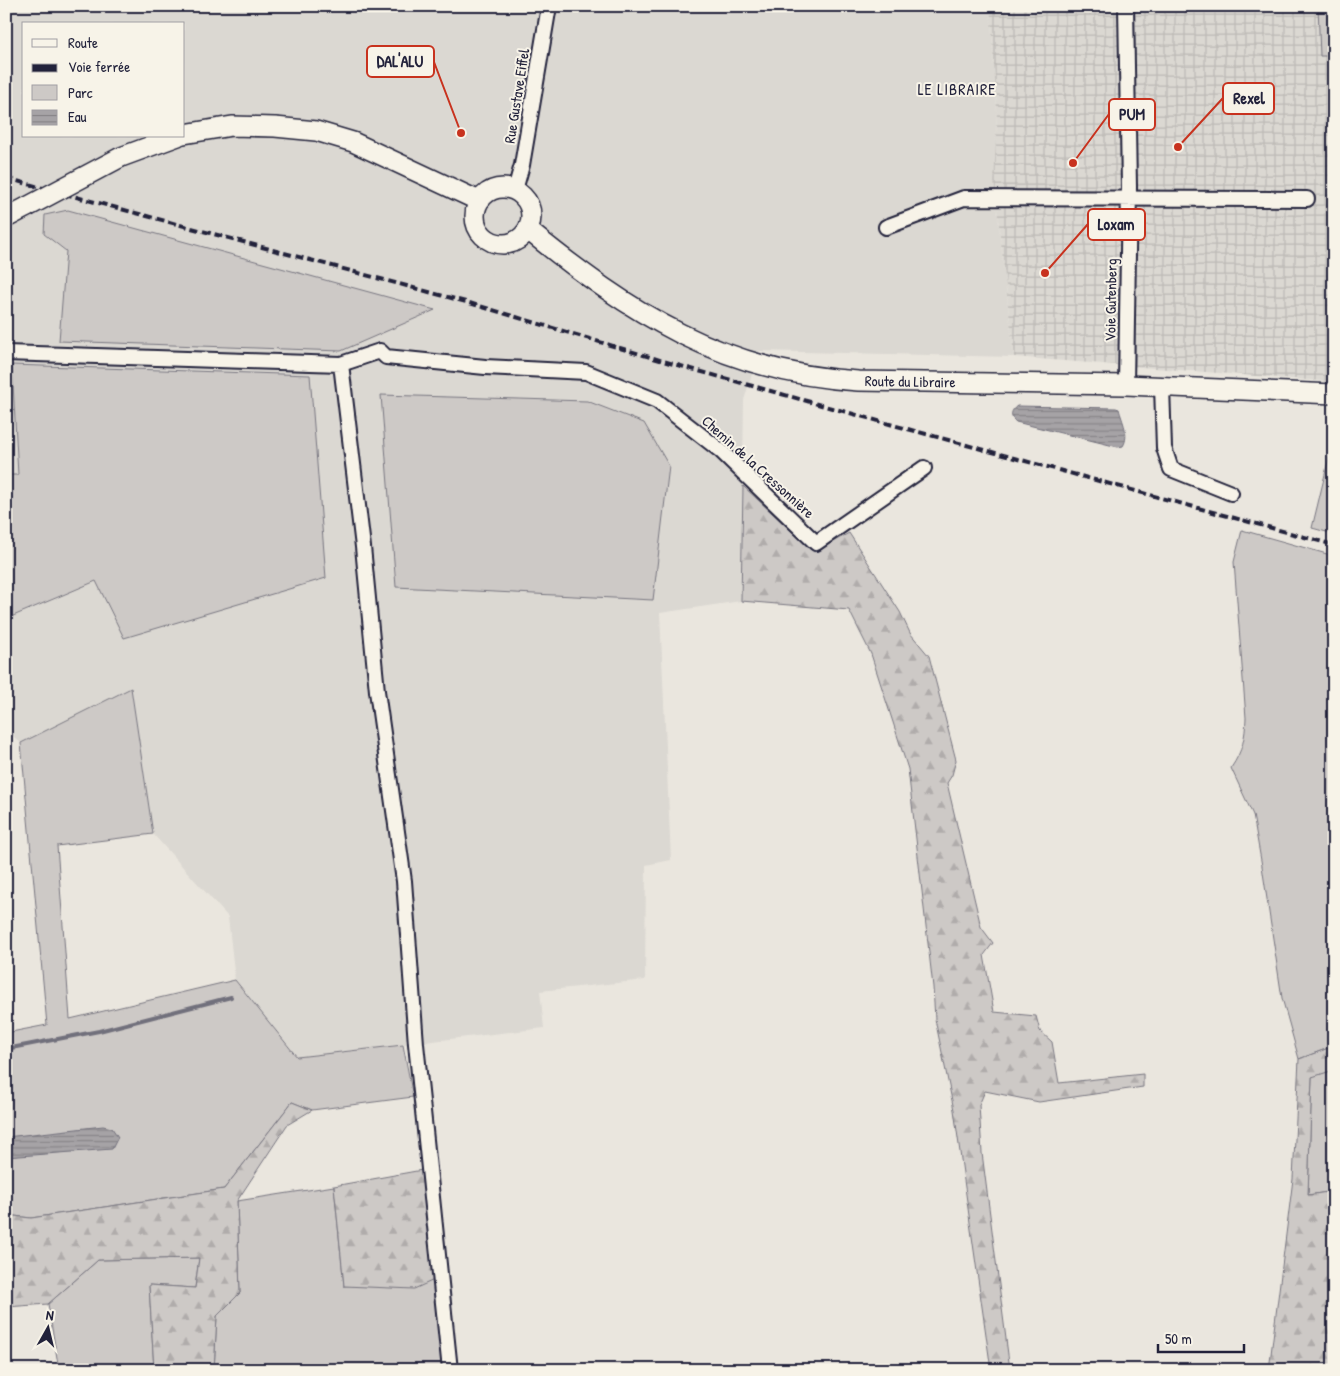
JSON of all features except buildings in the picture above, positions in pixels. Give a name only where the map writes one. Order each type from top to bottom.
[{"type":"main road","points":[[185,134],[232,126],[275,126],[316,131],[353,142],[479,201]]},
{"type":"main road","points":[[6,218],[122,157],[173,138]]},
{"type":"main road","points":[[499,188],[515,190],[523,195],[531,212],[528,230],[516,241],[508,244],[499,244],[491,241],[478,228],[475,219],[479,201],[491,190],[499,188]]},
{"type":"main road","name":"Route du Libraire","points":[[528,230],[562,257],[666,327],[710,348],[760,366],[815,377],[858,382],[1126,385],[1334,394]]},
{"type":"street","name":"Rue Gustave Eiffel","points":[[515,190],[522,165],[549,6]]},
{"type":"street","name":"Voie Gutenberg","points":[[1126,6],[1129,198],[1126,385]]},
{"type":"street","points":[[886,227],[964,198],[1307,199]]},
{"type":"street","name":"Chemin de la Cressonnière","points":[[341,364],[380,351],[386,357],[485,367],[586,372],[657,401],[721,451],[816,543],[924,468]]},
{"type":"street","points":[[6,353],[341,364],[362,535],[377,691],[404,881],[416,1044],[450,1370]]},
{"type":"street","points":[[1162,386],[1164,448],[1171,469],[1231,493]]},
{"type":"shaded area","points":[[6,6],[990,6],[997,111],[994,182],[1014,357],[759,351],[744,400],[741,601],[660,613],[671,860],[646,865],[645,980],[540,991],[544,1028],[297,1057],[235,980],[228,917],[153,834],[131,688],[21,743],[6,730],[6,619],[97,581],[13,365],[18,476],[6,475]]},
{"type":"shaded area","points":[[990,6],[1318,6],[1320,56],[1334,56],[1334,386],[1332,382],[1014,357],[994,182],[997,111]]},
{"type":"green space","points":[[1318,6],[1334,6],[1334,56],[1320,56]]},
{"type":"green space","points":[[68,210],[435,310],[341,351],[59,341],[66,251],[44,234],[45,215]]},
{"type":"green space","points":[[12,365],[310,375],[326,578],[124,638],[96,581],[6,619],[6,475],[18,475]]},
{"type":"green space","points":[[381,395],[587,401],[644,423],[669,466],[653,600],[396,587]]},
{"type":"green space","points":[[1334,437],[1334,534],[1312,528]]},
{"type":"green space","points":[[743,486],[814,552],[849,533],[900,612],[910,633],[929,656],[956,760],[952,775],[947,783],[981,927],[993,943],[984,955],[994,1012],[1036,1016],[1040,1031],[1052,1042],[1059,1083],[1143,1074],[1143,1087],[1039,1102],[985,1091],[979,1105],[982,1153],[1010,1370],[991,1370],[954,1110],[935,1019],[908,769],[871,654],[849,610],[741,601]]},
{"type":"green space","points":[[1242,530],[1334,556],[1334,1046],[1299,1059],[1282,998],[1253,815],[1231,768],[1243,744],[1246,718],[1234,562]]},
{"type":"green space","points":[[131,688],[153,834],[57,846],[70,1019],[235,980],[297,1057],[403,1045],[413,1097],[312,1110],[292,1102],[224,1189],[31,1218],[6,1215],[6,1033],[47,1025],[21,743]]},
{"type":"green space","points":[[1334,1046],[1334,1070],[1312,1077],[1308,1195],[1334,1191],[1334,1370],[1269,1370],[1293,1179],[1299,1059]]},
{"type":"green space","points":[[1334,1070],[1334,1191],[1308,1195],[1312,1076]]},
{"type":"green space","points":[[292,1102],[312,1110],[287,1125],[237,1201],[240,1293],[217,1316],[214,1370],[154,1370],[149,1285],[195,1288],[199,1258],[98,1260],[48,1304],[6,1307],[6,1215],[31,1218],[224,1189]]},
{"type":"green space","points":[[422,1170],[434,1280],[414,1289],[344,1286],[334,1186]]},
{"type":"green space","points":[[334,1186],[344,1286],[434,1280],[442,1370],[214,1370],[217,1316],[240,1293],[237,1201]]},
{"type":"green space","points":[[199,1258],[195,1288],[149,1285],[154,1370],[59,1370],[48,1304],[98,1260]]},
{"type":"water","points":[[1017,406],[1119,409],[1125,428],[1125,442],[1123,446],[1118,447],[1016,422],[1012,418],[1012,414],[1013,409]]},
{"type":"water","points":[[103,1126],[112,1128],[118,1137],[112,1149],[6,1157],[6,1137]]},
{"type":"waterway","points":[[6,1049],[99,1031],[231,997]]},
{"type":"railway","points":[[6,178],[466,302],[670,363],[1334,545]]},
{"type":"place","name":"DAL'ALU","points":[[461,133]]},
{"type":"place","name":"Rexel","points":[[1178,147]]},
{"type":"place","name":"PUM","points":[[1073,163]]},
{"type":"place","name":"Loxam","points":[[1045,273]]},
{"type":"district","name":"LE LIBRAIRE","points":[[957,89]]}]
